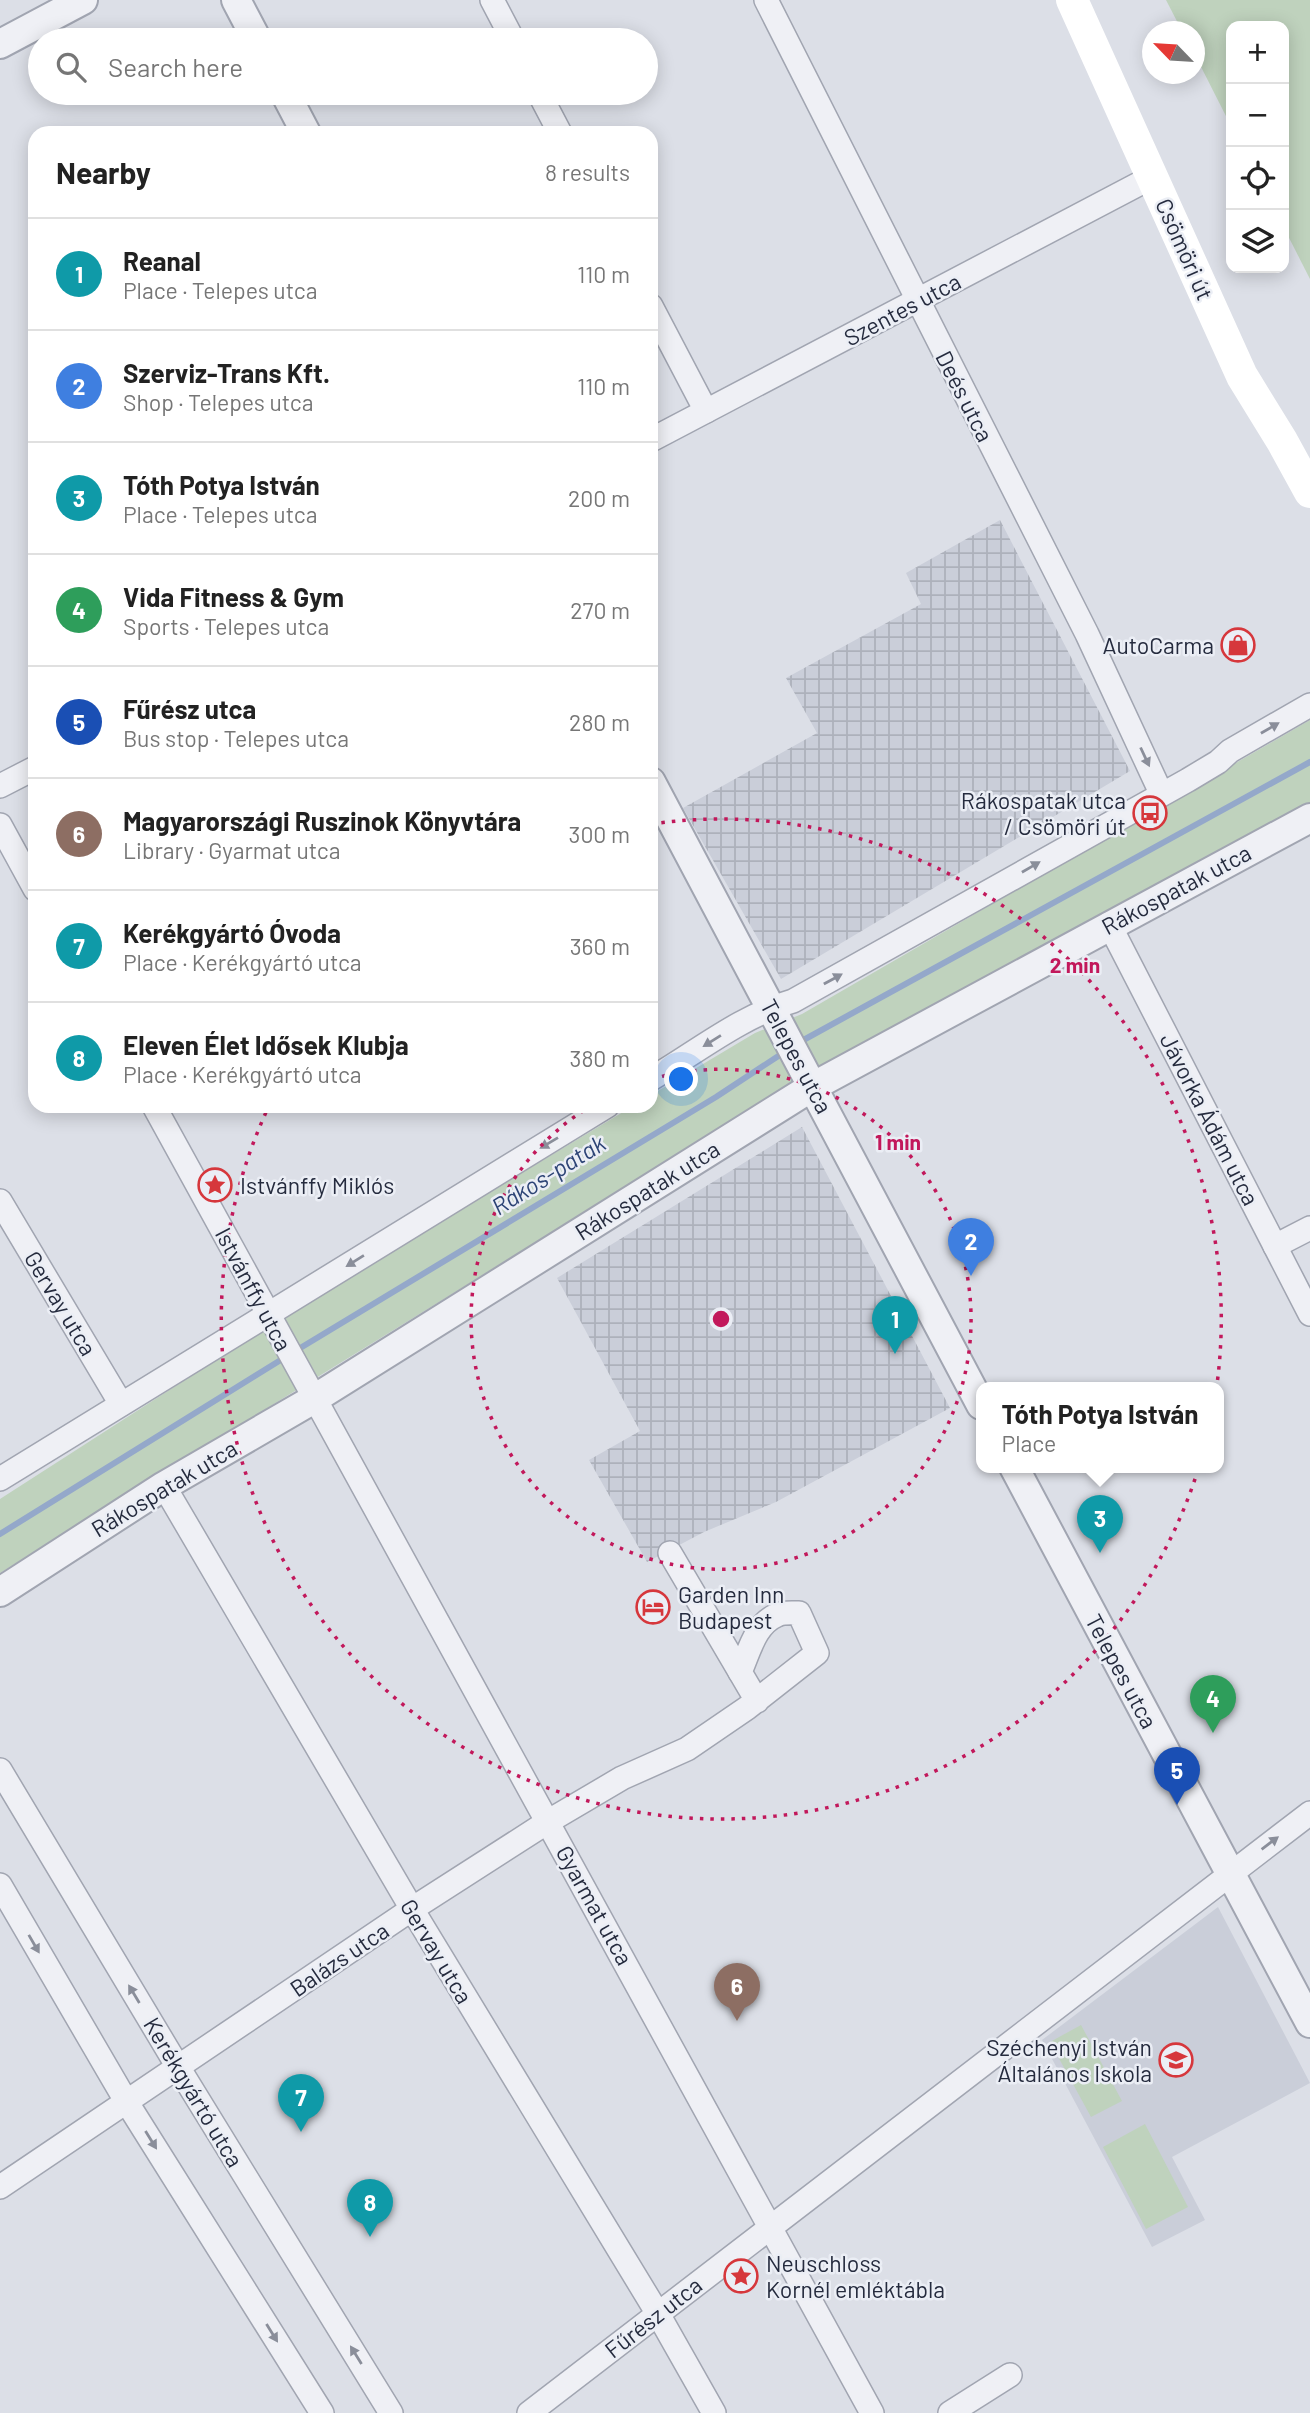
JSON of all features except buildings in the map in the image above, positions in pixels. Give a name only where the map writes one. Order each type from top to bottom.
[{"type":"main road","name":"Csömöri út","points":[[1072,0],[1242,376],[1282,440],[1310,492]]},
{"type":"street","points":[[30,28],[83,0]]},
{"type":"street","points":[[236,0],[251,28]]},
{"type":"street","points":[[492,0],[507,28]]},
{"type":"street","name":"Deés utca","points":[[766,0],[1087,634],[1161,793]]},
{"type":"street","points":[[0,44],[28,29]]},
{"type":"street","points":[[291,105],[302,126]]},
{"type":"street","points":[[546,105],[556,126]]},
{"type":"street","name":"Szentes utca","points":[[658,436],[1152,177]]},
{"type":"street","points":[[658,319],[706,411]]},
{"type":"street","points":[[658,1075],[775,1016],[793,1001],[1218,762],[1230,751],[1310,705]]},
{"type":"street","points":[[0,786],[28,772]]},
{"type":"street","name":"Telepes utca","points":[[658,795],[976,1396]]},
{"type":"street","name":"Rákospatak utca","points":[[0,1592],[164,1486],[314,1399],[806,1076],[1109,924],[1310,818]]},
{"type":"street","points":[[0,825],[28,876]]},
{"type":"street","name":"Jávorka Ádám utca","points":[[1109,924],[1310,1314]]},
{"type":"street","name":"Istvánffy utca","points":[[158,1113],[314,1399]]},
{"type":"street","points":[[0,1479],[596,1113]]},
{"type":"street","name":"Gervay utca","points":[[0,1201],[121,1404]]},
{"type":"street","points":[[1275,1246],[1310,1228]]},
{"type":"street","name":"Gyarmat utca","points":[[314,1399],[549,1821],[872,2413]]},
{"type":"street","name":"Telepes utca","points":[[1017,1473],[1310,2023]]},
{"type":"street","name":"Gervay utca","points":[[164,1486],[412,1909],[714,2413]]},
{"type":"street","points":[[670,1553],[757,1701]]},
{"type":"street","name":"Balázs utca","points":[[0,2187],[412,1909],[549,1821],[622,1778],[687,1749],[757,1701],[817,1653],[799,1613],[778,1613],[764,1623],[740,1672]]},
{"type":"street","name":"Kerékgyártó utca","points":[[0,1770],[178,2067],[391,2413]]},
{"type":"street","name":"Fűrész utca","points":[[529,2413],[1310,1813]]},
{"type":"street","points":[[0,1885],[126,2101],[322,2413]]},
{"type":"street","points":[[950,2413],[1010,2375]]},
{"type":"shaded area","points":[[1000,520],[1130,771],[781,979],[683,808],[817,733],[786,678],[921,604],[906,573]]},
{"type":"shaded area","points":[[802,1127],[950,1408],[776,1502],[704,1532],[647,1562],[589,1460],[640,1431],[557,1278]]},
{"type":"shaded area","name":"Széchenyi István Általános Iskola","points":[[1218,1907],[1310,2083],[1172,2157],[1205,2220],[1152,2247],[1042,2040]]},
{"type":"green space","points":[[1166,0],[1310,0],[1310,279],[1289,238],[1289,21],[1226,21],[1226,116],[1205,75],[1205,21],[1177,21]]},
{"type":"green space","points":[[1310,720],[1310,805],[826,1063],[0,1573],[0,1499],[289,1313],[621,1113],[658,1113],[658,1091],[755,1033],[802,1014]]},
{"type":"green space","points":[[1081,2025],[1122,2101],[1091,2117],[1050,2042]]},
{"type":"green space","points":[[1145,2124],[1188,2207],[1146,2229],[1103,2147]]},
{"type":"waterway","name":"Rákos-patak","points":[[798,1043],[1310,762]]},
{"type":"waterway","name":"Rákos-patak","points":[[0,1534],[292,1353],[716,1097],[786,1051]]},
{"type":"place","name":"AutoCarma","points":[[1238,645]]},
{"type":"place","name":"Rákospatak utca / Csömöri út","points":[[1150,813]]},
{"type":"place","name":"Istvánffy Miklós","points":[[215,1185]]},
{"type":"place","name":"Szerviz-Trans Kft.","points":[[971,1276]]},
{"type":"place","name":"Reanal","points":[[895,1354]]},
{"type":"place","name":"Tóth Potya István","points":[[1100,1553]]},
{"type":"place","name":"Garden Inn Budapest","points":[[653,1607]]},
{"type":"place","name":"Vida Fitness & Gym","points":[[1213,1733]]},
{"type":"place","name":"Fűrész utca","points":[[1177,1805]]},
{"type":"place","name":"Magyarországi Ruszinok Könyvtára","points":[[737,2021]]},
{"type":"place","name":"Széchenyi István Általános Iskola","points":[[1176,2060]]},
{"type":"place","name":"Kerékgyártó Óvoda","points":[[301,2132]]},
{"type":"place","name":"Eleven Élet Idősek Klubja","points":[[370,2237]]},
{"type":"place","name":"Neuschloss Kornél emléktábla","points":[[741,2276]]}]
